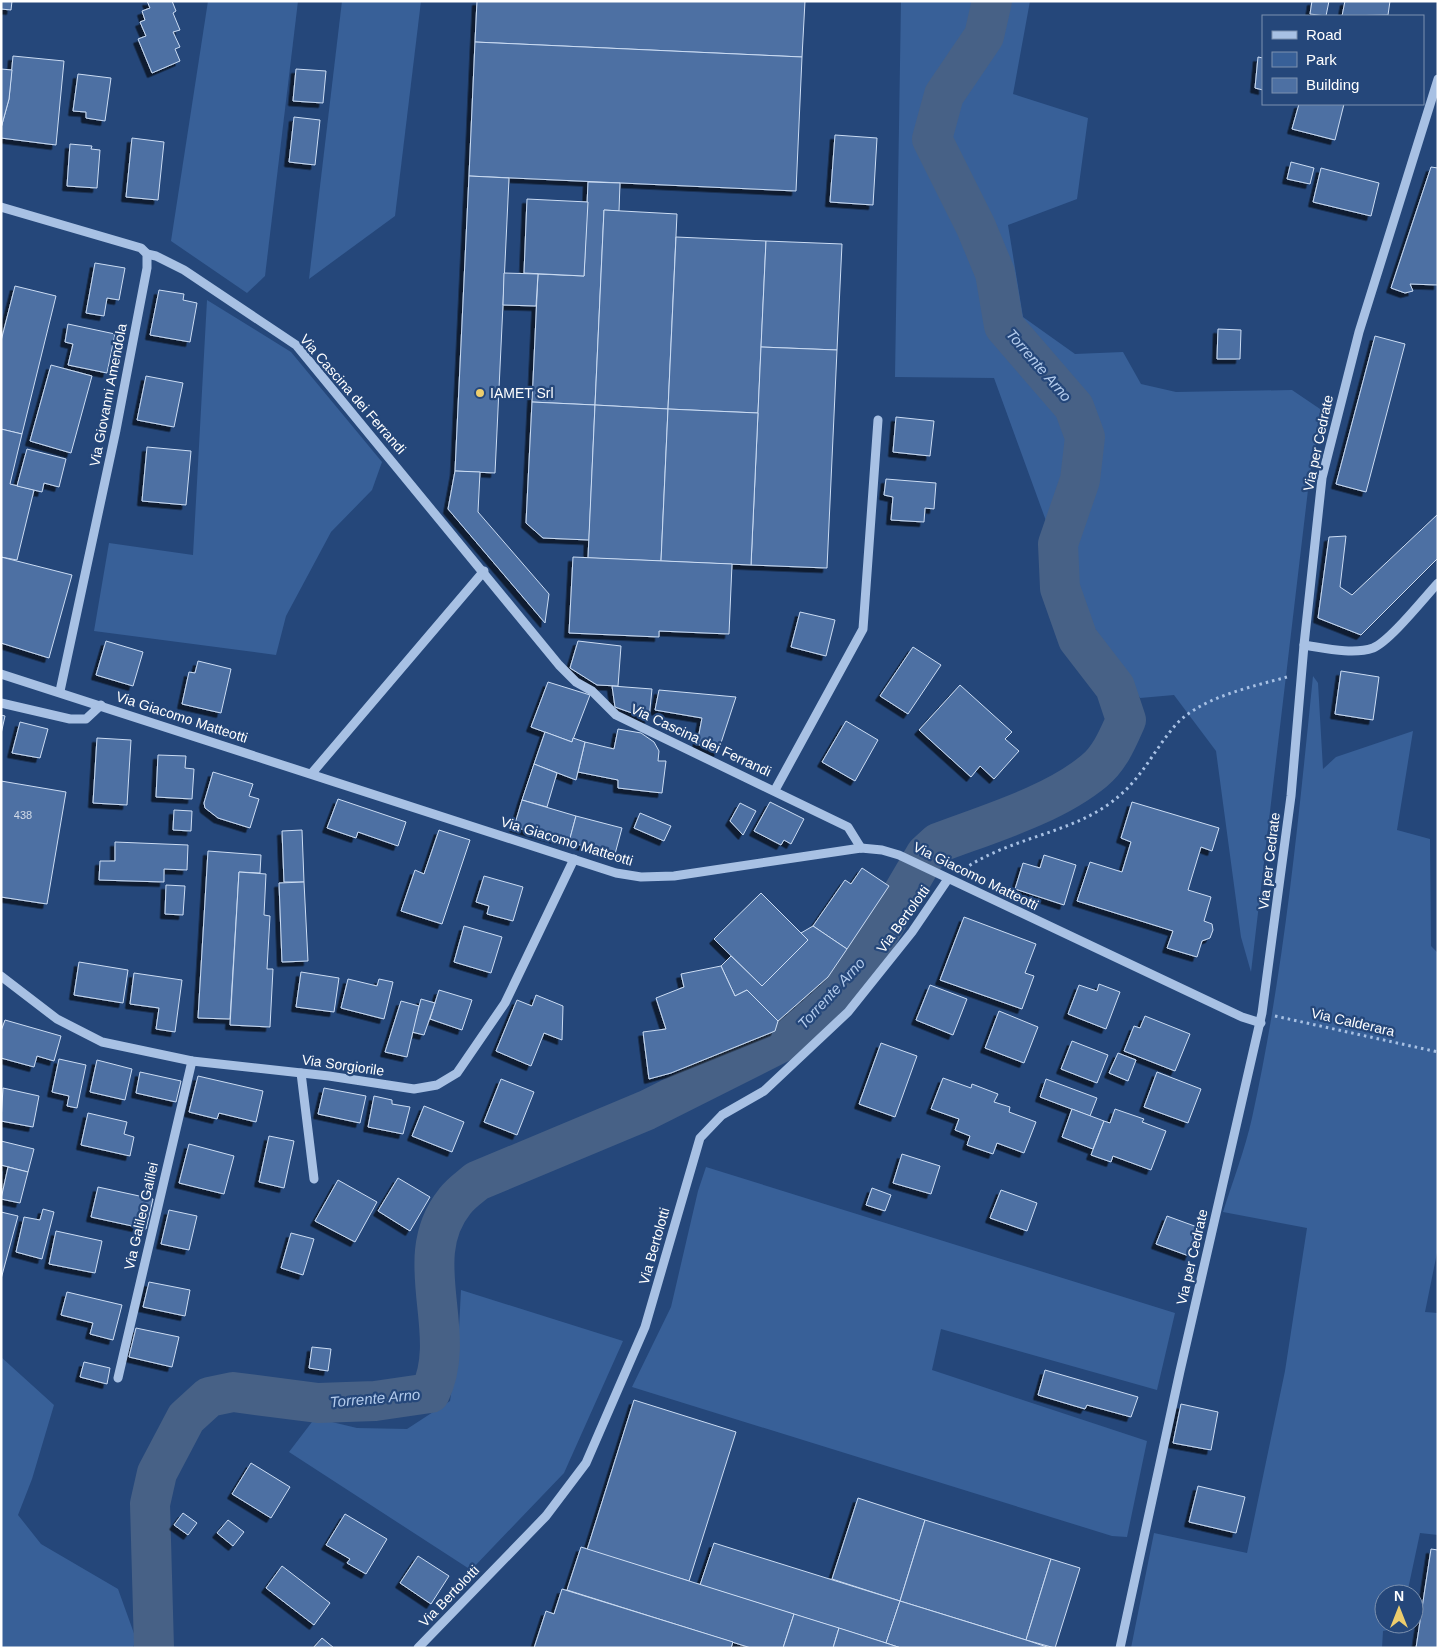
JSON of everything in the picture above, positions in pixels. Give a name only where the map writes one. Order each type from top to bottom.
[{"type":"street","name":"Via per Cedrate","points":[[1120,1648],[1180,1371],[1261,1023],[1291,796],[1304,645],[1322,478],[1359,332],[1438,79]]},
{"type":"street","points":[[1,207],[141,248],[146,254]]},
{"type":"street","name":"Via Cascina dei Ferrandi","points":[[146,254],[156,256],[184,270],[296,345],[576,682],[592,691],[616,715],[775,790],[848,827],[861,848]]},
{"type":"street","name":"Via Giovanni Amendola","points":[[60,691],[116,430],[147,268],[146,254]]},
{"type":"street","points":[[775,790],[863,630],[878,420]]},
{"type":"street","points":[[312,773],[484,571]]},
{"type":"street","points":[[1304,645],[1358,650],[1373,648],[1386,639],[1438,583]]},
{"type":"street","name":"Via Giacomo Matteotti","points":[[1,674],[60,691],[616,873],[641,877],[674,876],[861,848],[882,850],[899,855],[1242,1017],[1261,1023]]},
{"type":"street","points":[[1,703],[70,718],[86,718],[101,705]]},
{"type":"street","name":"Via Sorgiorile","points":[[2,980],[57,1019],[77,1031],[102,1042],[192,1061],[301,1073],[414,1089],[437,1086],[457,1073],[505,1003],[574,860]]},
{"type":"street","name":"Via Bertolotti","points":[[418,1648],[546,1516],[586,1463],[645,1327],[700,1138],[722,1115],[764,1091],[848,1012],[912,932],[948,879]]},
{"type":"street","name":"Via Galileo Galilei","points":[[118,1378],[192,1061]]},
{"type":"street","points":[[301,1073],[314,1179]]},
{"type":"path","points":[[948,879],[980,858],[1071,824],[1106,806],[1138,779],[1174,726],[1200,707],[1229,694],[1302,672]]},
{"type":"path","name":"Via Calderara","points":[[1262,1013],[1438,1052]]},
{"type":"green space","points":[[208,1],[298,1],[265,276],[247,293],[171,241]]},
{"type":"green space","points":[[342,1],[421,1],[395,216],[309,279]]},
{"type":"green space","points":[[901,1],[1030,1],[1013,94],[1088,118],[1077,199],[1008,225],[1023,317],[1075,354],[1123,352],[1141,384],[1176,392],[1292,390],[1323,411],[1310,473],[1251,972],[1241,937],[1216,751],[1174,695],[1140,698],[1073,595],[994,378],[895,377]]},
{"type":"green space","points":[[207,300],[291,352],[382,462],[372,490],[331,532],[286,616],[276,655],[94,631],[109,543],[193,555]]},
{"type":"green space","points":[[1313,676],[1318,683],[1323,769],[1336,757],[1413,731],[1397,830],[1430,839],[1431,946],[1438,953],[1438,1248],[1425,1312],[1438,1313],[1438,1535],[1420,1533],[1409,1584],[1374,1584],[1374,1634],[1383,1634],[1382,1648],[1131,1648],[1154,1533],[1247,1553],[1285,1371],[1307,1228],[1223,1212],[1249,1130],[1263,1063],[1289,898]]},
{"type":"green space","points":[[706,1167],[1175,1313],[1157,1390],[941,1329],[932,1370],[1147,1441],[1127,1537],[1112,1536],[632,1387],[671,1307],[698,1191]]},
{"type":"green space","points":[[461,1290],[623,1341],[564,1473],[471,1570],[289,1452],[315,1418],[357,1428],[407,1429],[450,1401],[458,1348]]},
{"type":"green space","points":[[1,1357],[54,1405],[32,1479],[18,1515],[41,1544],[118,1589],[136,1639],[133,1648],[1,1648]]},
{"type":"building","points":[[1,1],[12,1],[11,10],[1,9]]},
{"type":"building","points":[[147,1],[172,1],[176,11],[173,13],[180,30],[173,32],[180,47],[175,49],[180,61],[152,73],[138,39],[146,36],[140,22],[145,20],[142,11],[150,8]]},
{"type":"building","points":[[477,1],[805,1],[802,57],[475,42]]},
{"type":"building","points":[[1312,1],[1329,1],[1326,15],[1310,14]]},
{"type":"building","points":[[1345,1],[1390,1],[1388,15],[1342,15]]},
{"type":"building","points":[[475,42],[802,57],[796,191],[469,176]]},
{"type":"building","points":[[13,56],[64,61],[56,145],[1,138],[1,128],[9,99]]},
{"type":"building","points":[[1258,57],[1262,58],[1262,90],[1255,88]]},
{"type":"building","points":[[1,69],[12,70],[9,99],[1,128]]},
{"type":"building","points":[[296,69],[326,71],[323,103],[293,101]]},
{"type":"building","points":[[78,74],[111,78],[105,121],[86,118],[86,112],[73,111]]},
{"type":"building","points":[[1299,105],[1344,105],[1335,140],[1292,129]]},
{"type":"building","points":[[294,117],[320,120],[315,165],[289,162]]},
{"type":"building","points":[[835,135],[877,138],[873,205],[830,202]]},
{"type":"building","points":[[132,138],[164,142],[158,200],[126,197]]},
{"type":"building","points":[[70,144],[92,146],[91,149],[100,150],[97,188],[67,186]]},
{"type":"building","points":[[1291,162],[1314,168],[1310,184],[1287,179]]},
{"type":"building","points":[[1431,167],[1438,168],[1438,285],[1410,284],[1413,291],[1405,293],[1391,288]]},
{"type":"building","points":[[1321,168],[1379,183],[1371,216],[1313,202]]},
{"type":"building","points":[[469,176],[509,178],[495,473],[455,471]]},
{"type":"building","points":[[588,182],[620,183],[619,211],[604,210],[595,405],[532,402],[538,274],[584,276]]},
{"type":"building","points":[[527,199],[588,202],[584,276],[524,273]]},
{"type":"building","points":[[604,210],[677,214],[668,409],[595,405]]},
{"type":"building","points":[[676,237],[766,241],[758,413],[668,409]]},
{"type":"building","points":[[766,241],[842,244],[837,350],[761,347]]},
{"type":"building","points":[[95,263],[125,268],[119,300],[107,298],[104,316],[86,313]]},
{"type":"building","points":[[504,273],[538,274],[536,306],[503,305]]},
{"type":"building","points":[[15,286],[56,296],[22,434],[1,429],[1,341]]},
{"type":"building","points":[[159,290],[184,294],[183,300],[197,303],[190,342],[150,335]]},
{"type":"building","points":[[68,324],[115,334],[107,373],[68,365],[73,344],[65,342]]},
{"type":"building","points":[[1218,329],[1241,330],[1240,359],[1217,359]]},
{"type":"building","points":[[1375,336],[1405,344],[1366,492],[1336,484]]},
{"type":"building","points":[[761,347],[837,350],[827,568],[751,565]]},
{"type":"building","points":[[51,365],[92,376],[71,453],[30,441]]},
{"type":"building","points":[[146,376],[183,383],[174,427],[137,420]]},
{"type":"building","points":[[532,402],[595,405],[589,540],[543,538],[526,523]]},
{"type":"building","points":[[595,405],[668,409],[661,561],[588,558]]},
{"type":"building","points":[[668,409],[758,413],[751,565],[661,561]]},
{"type":"building","points":[[896,417],[934,421],[930,456],[893,452]]},
{"type":"building","points":[[1,429],[22,434],[10,484],[34,490],[17,560],[1,557]]},
{"type":"building","points":[[147,447],[191,451],[186,505],[142,501]]},
{"type":"building","points":[[27,449],[66,459],[59,487],[44,483],[42,492],[17,486]]},
{"type":"building","points":[[455,471],[480,472],[478,512],[549,594],[545,623],[448,509]]},
{"type":"building","points":[[886,479],[936,483],[934,509],[925,508],[924,522],[891,520],[893,497],[884,495]]},
{"type":"building","points":[[1438,514],[1438,558],[1361,635],[1318,618],[1329,537],[1346,536],[1340,587],[1352,595]]},
{"type":"building","points":[[1,557],[72,575],[49,658],[1,643]]},
{"type":"building","points":[[573,557],[732,564],[729,634],[659,631],[659,637],[569,633]]},
{"type":"building","points":[[800,612],[835,620],[826,656],[791,647]]},
{"type":"building","points":[[106,641],[143,652],[133,686],[96,675]]},
{"type":"building","points":[[578,641],[621,646],[618,686],[597,685],[570,668]]},
{"type":"building","points":[[913,647],[941,665],[908,714],[880,696]]},
{"type":"building","points":[[198,661],[231,669],[221,713],[182,704],[189,672],[195,673]]},
{"type":"building","points":[[1341,671],[1379,677],[1373,720],[1335,714]]},
{"type":"building","points":[[548,682],[590,695],[572,742],[531,727]]},
{"type":"building","points":[[960,685],[1012,732],[1005,739],[1019,751],[994,779],[980,766],[971,777],[919,730]]},
{"type":"building","points":[[612,686],[652,689],[649,719],[615,707]]},
{"type":"building","points":[[659,690],[736,697],[718,752],[697,744],[702,718],[655,710]]},
{"type":"building","points":[[1,715],[5,716],[1,734]]},
{"type":"building","points":[[846,721],[878,740],[855,781],[822,762]]},
{"type":"building","points":[[20,722],[48,729],[40,758],[12,753]]},
{"type":"building","points":[[618,729],[641,733],[654,742],[659,751],[658,761],[666,761],[662,793],[618,788],[618,780],[578,772],[585,742],[614,749]]},
{"type":"building","points":[[545,732],[572,742],[573,738],[585,742],[576,780],[534,764]]},
{"type":"building","points":[[97,738],[131,740],[127,805],[93,803]]},
{"type":"building","points":[[158,755],[186,756],[185,768],[194,769],[192,799],[156,797]]},
{"type":"building","points":[[534,764],[557,773],[547,807],[522,800]]},
{"type":"building","points":[[213,772],[253,784],[249,796],[259,799],[250,828],[218,818],[205,808],[204,803]]},
{"type":"building","points":[[1,781],[66,792],[47,904],[1,897]]},
{"type":"building","points":[[338,799],[406,822],[398,846],[358,832],[356,838],[327,828]]},
{"type":"building","points":[[522,800],[576,816],[569,842],[514,827]]},
{"type":"building","points":[[770,802],[804,819],[791,844],[784,840],[781,845],[754,831]]},
{"type":"building","points":[[1132,802],[1219,828],[1212,851],[1201,847],[1188,890],[1211,897],[1204,921],[1212,924],[1213,930],[1210,938],[1202,941],[1197,957],[1167,948],[1173,931],[1077,901],[1090,862],[1122,872],[1131,842],[1121,838]]},
{"type":"building","points":[[740,803],[756,811],[743,835],[730,821]]},
{"type":"building","points":[[174,810],[192,811],[191,831],[173,830]]},
{"type":"building","points":[[640,813],[671,826],[664,841],[634,828]]},
{"type":"building","points":[[576,816],[622,828],[615,854],[569,842]]},
{"type":"building","points":[[302,830],[304,882],[284,882],[282,831]]},
{"type":"building","points":[[439,830],[470,840],[442,924],[401,911],[415,870],[424,874]]},
{"type":"building","points":[[115,842],[188,845],[187,870],[164,869],[164,882],[99,880],[100,861],[115,861]]},
{"type":"building","points":[[208,851],[261,855],[260,873],[239,872],[230,1019],[198,1018]]},
{"type":"building","points":[[1044,855],[1076,865],[1064,905],[1015,889],[1023,863],[1040,868]]},
{"type":"building","points":[[862,868],[889,886],[847,949],[813,926],[845,880],[851,884]]},
{"type":"building","points":[[239,872],[266,874],[264,915],[270,916],[267,969],[273,969],[270,1027],[230,1025]]},
{"type":"building","points":[[484,876],[523,887],[513,921],[487,914],[489,906],[476,902]]},
{"type":"building","points":[[304,882],[308,961],[282,962],[279,883]]},
{"type":"building","points":[[166,885],[185,886],[183,915],[165,914]]},
{"type":"building","points":[[761,893],[808,940],[762,986],[714,939]]},
{"type":"building","points":[[964,917],[1036,944],[1025,973],[1034,976],[1022,1009],[940,980]]},
{"type":"building","points":[[464,926],[502,937],[491,973],[454,962]]},
{"type":"building","points":[[813,926],[847,949],[828,977],[778,1021],[747,990],[735,996],[721,966],[731,956],[762,986],[808,940],[801,933]]},
{"type":"building","points":[[79,962],[128,970],[123,1003],[74,995]]},
{"type":"building","points":[[721,966],[735,996],[747,990],[778,1021],[775,1031],[671,1073],[649,1079],[643,1032],[666,1029],[656,998],[684,987],[681,974]]},
{"type":"building","points":[[301,972],[339,978],[334,1012],[296,1007]]},
{"type":"building","points":[[134,973],[182,980],[175,1032],[156,1029],[159,1008],[130,1004]]},
{"type":"building","points":[[348,979],[377,986],[379,979],[393,982],[384,1019],[341,1008]]},
{"type":"building","points":[[1099,984],[1120,992],[1106,1029],[1068,1014],[1079,985],[1097,991]]},
{"type":"building","points":[[930,985],[967,999],[953,1035],[916,1020]]},
{"type":"building","points":[[439,990],[472,1000],[462,1030],[430,1019]]},
{"type":"building","points":[[536,995],[563,1006],[562,1040],[544,1033],[531,1066],[496,1051],[517,1000],[532,1006]]},
{"type":"building","points":[[421,999],[435,1003],[424,1035],[412,1032]]},
{"type":"building","points":[[401,1001],[419,1006],[407,1057],[385,1052]]},
{"type":"building","points":[[999,1011],[1038,1027],[1024,1063],[985,1048]]},
{"type":"building","points":[[1145,1016],[1190,1034],[1175,1071],[1124,1051],[1134,1026],[1140,1028]]},
{"type":"building","points":[[5,1020],[61,1036],[54,1061],[37,1056],[34,1067],[1,1058],[1,1031]]},
{"type":"building","points":[[1072,1041],[1108,1055],[1097,1083],[1061,1069]]},
{"type":"building","points":[[881,1043],[917,1056],[895,1117],[859,1104]]},
{"type":"building","points":[[1118,1053],[1136,1060],[1128,1081],[1109,1073]]},
{"type":"building","points":[[59,1059],[86,1065],[77,1108],[67,1106],[69,1096],[52,1092]]},
{"type":"building","points":[[97,1060],[132,1069],[125,1100],[90,1092]]},
{"type":"building","points":[[140,1072],[181,1081],[176,1102],[136,1093]]},
{"type":"building","points":[[1157,1072],[1201,1089],[1188,1123],[1144,1107]]},
{"type":"building","points":[[198,1076],[263,1091],[256,1122],[219,1113],[217,1119],[189,1112]]},
{"type":"building","points":[[943,1078],[971,1088],[972,1084],[998,1094],[994,1102],[1010,1107],[1009,1112],[1036,1122],[1024,1153],[997,1143],[993,1154],[967,1145],[970,1136],[955,1130],[959,1119],[931,1109]]},
{"type":"building","points":[[501,1079],[534,1092],[517,1135],[484,1122]]},
{"type":"building","points":[[1046,1079],[1097,1098],[1090,1116],[1040,1097]]},
{"type":"building","points":[[3,1088],[39,1096],[33,1127],[1,1121]]},
{"type":"building","points":[[324,1088],[366,1096],[360,1123],[318,1114]]},
{"type":"building","points":[[374,1096],[392,1100],[392,1104],[410,1107],[403,1134],[368,1127]]},
{"type":"building","points":[[424,1106],[464,1122],[452,1152],[412,1136]]},
{"type":"building","points":[[1072,1109],[1104,1121],[1093,1149],[1062,1137]]},
{"type":"building","points":[[1115,1109],[1144,1119],[1142,1122],[1166,1131],[1151,1170],[1113,1156],[1111,1162],[1091,1155],[1104,1121],[1110,1123]]},
{"type":"building","points":[[88,1113],[127,1122],[124,1134],[134,1137],[130,1156],[81,1145]]},
{"type":"building","points":[[269,1136],[294,1141],[284,1188],[259,1182]]},
{"type":"building","points":[[1,1141],[34,1149],[28,1172],[1,1165]]},
{"type":"building","points":[[189,1144],[234,1156],[224,1194],[179,1183]]},
{"type":"building","points":[[902,1154],[940,1166],[931,1194],[893,1183]]},
{"type":"building","points":[[8,1167],[28,1172],[20,1203],[1,1199]]},
{"type":"building","points":[[398,1178],[430,1197],[410,1231],[378,1211]]},
{"type":"building","points":[[338,1180],[377,1202],[355,1242],[315,1221]]},
{"type":"building","points":[[98,1187],[153,1199],[146,1229],[91,1217]]},
{"type":"building","points":[[872,1188],[891,1195],[885,1211],[866,1205]]},
{"type":"building","points":[[1001,1190],[1037,1203],[1027,1231],[990,1218]]},
{"type":"building","points":[[43,1209],[54,1212],[42,1259],[16,1252],[24,1217],[40,1220]]},
{"type":"building","points":[[169,1210],[197,1216],[189,1250],[161,1244]]},
{"type":"building","points":[[1,1212],[18,1216],[1,1279]]},
{"type":"building","points":[[1167,1216],[1200,1228],[1189,1256],[1156,1244]]},
{"type":"building","points":[[56,1231],[102,1241],[95,1273],[49,1264]]},
{"type":"building","points":[[291,1233],[314,1239],[303,1275],[281,1268]]},
{"type":"building","points":[[149,1282],[190,1290],[185,1316],[143,1307]]},
{"type":"building","points":[[67,1292],[122,1305],[113,1340],[90,1334],[93,1323],[61,1315]]},
{"type":"building","points":[[136,1328],[179,1337],[172,1367],[129,1357]]},
{"type":"building","points":[[312,1347],[331,1349],[328,1371],[309,1368]]},
{"type":"building","points":[[84,1362],[110,1368],[107,1384],[80,1377]]},
{"type":"building","points":[[1045,1370],[1138,1397],[1131,1417],[1087,1405],[1085,1409],[1038,1395]]},
{"type":"building","points":[[634,1400],[736,1432],[689,1581],[587,1550]]},
{"type":"building","points":[[1181,1404],[1218,1412],[1211,1450],[1173,1443]]},
{"type":"building","points":[[251,1463],[290,1487],[271,1518],[232,1494]]},
{"type":"building","points":[[1198,1486],[1245,1497],[1236,1533],[1189,1522]]},
{"type":"building","points":[[858,1498],[925,1520],[900,1601],[832,1579]]},
{"type":"building","points":[[183,1513],[197,1523],[188,1535],[174,1525]]},
{"type":"building","points":[[345,1514],[387,1539],[366,1574],[347,1563],[350,1559],[326,1545]]},
{"type":"building","points":[[228,1520],[244,1532],[233,1546],[217,1533]]},
{"type":"building","points":[[925,1520],[1051,1559],[1026,1640],[900,1601]]},
{"type":"building","points":[[714,1543],[900,1601],[886,1643],[700,1585]]},
{"type":"building","points":[[581,1547],[794,1614],[783,1648],[751,1648],[567,1590]]},
{"type":"building","points":[[1431,1549],[1438,1550],[1438,1648],[1416,1648],[1418,1634],[1424,1634],[1424,1595]]},
{"type":"building","points":[[418,1556],[449,1576],[431,1604],[400,1583]]},
{"type":"building","points":[[1051,1559],[1080,1568],[1055,1648],[1026,1640]]},
{"type":"building","points":[[282,1566],[330,1603],[314,1625],[266,1588]]},
{"type":"building","points":[[562,1589],[733,1642],[731,1648],[534,1648],[546,1611],[554,1614]]},
{"type":"building","points":[[900,1601],[1050,1648],[901,1648],[886,1643]]},
{"type":"building","points":[[794,1614],[839,1628],[833,1648],[783,1648]]},
{"type":"building","points":[[839,1628],[886,1643],[901,1648],[833,1648]]},
{"type":"building","points":[[322,1638],[334,1648],[313,1648]]},
{"type":"waterway","name":"Torrente Arno","points":[[154,1648],[150,1504],[157,1473],[186,1418],[209,1397],[233,1392],[318,1403],[375,1401],[430,1393],[438,1369],[440,1345],[434,1271],[435,1247],[442,1223],[460,1195],[477,1181],[647,1110],[788,1039],[863,961],[926,854],[938,843],[1019,813],[1059,794],[1078,783],[1100,766],[1117,741],[1126,720],[1115,687],[1078,639],[1060,588],[1058,544],[1080,480],[1085,437],[1074,407],[1004,326],[995,273],[976,227],[932,139],[944,95],[984,36],[992,1]]},
{"type":"place","name":"IAMET Srl","points":[[480,393]]}]
